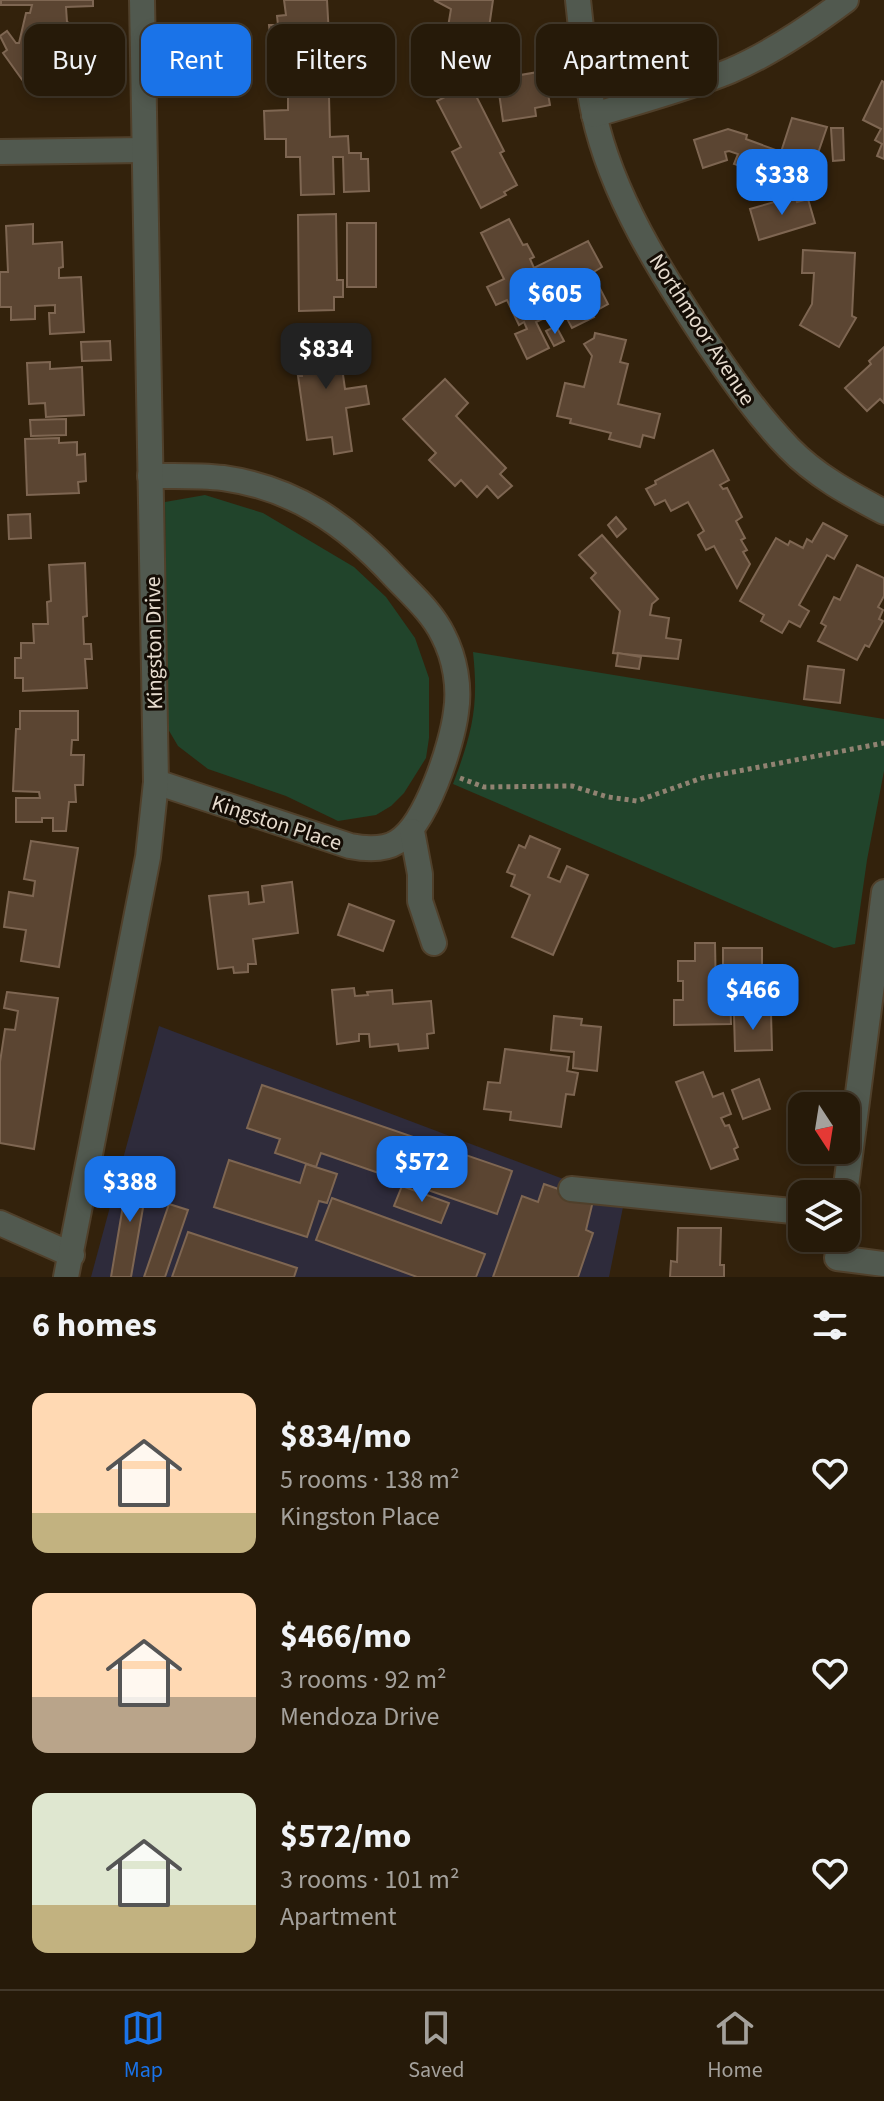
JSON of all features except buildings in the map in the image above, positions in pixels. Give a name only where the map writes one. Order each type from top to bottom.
[{"type":"street","name":"Kingston Drive","points":[[69,1266],[148,857],[156,782],[142,0]]},
{"type":"street","name":"Northmoor Avenue","points":[[578,0],[594,115],[613,173],[676,296],[759,415],[789,449],[819,475],[884,512]]},
{"type":"street","points":[[594,115],[733,70],[776,48],[846,0]]},
{"type":"street","points":[[0,152],[144,150]]},
{"type":"street","points":[[150,476],[221,478],[299,500],[343,527],[367,547],[434,618],[454,662],[457,710],[439,771],[424,811],[412,831],[420,874],[420,901],[434,943]]},
{"type":"street","name":"Kingston Place","points":[[156,782],[350,846],[369,849],[395,844],[412,831]]},
{"type":"street","points":[[847,1180],[884,892]]},
{"type":"street","points":[[571,1189],[788,1211]]},
{"type":"street","points":[[0,1223],[69,1266]]},
{"type":"street","points":[[838,1258],[884,1264]]},
{"type":"path","points":[[439,771],[484,787],[572,786],[608,797],[637,801],[702,778],[884,743]]},
{"type":"shaded area","points":[[159,1026],[624,1202],[609,1277],[91,1277]]},
{"type":"green space","points":[[205,495],[263,513],[354,567],[386,597],[415,638],[429,678],[426,758],[404,793],[376,815],[338,821],[286,796],[208,769],[178,746],[168,729],[165,502]]},
{"type":"green space","points":[[473,652],[884,719],[884,771],[855,944],[834,948],[453,784],[472,720],[475,689]]}]
